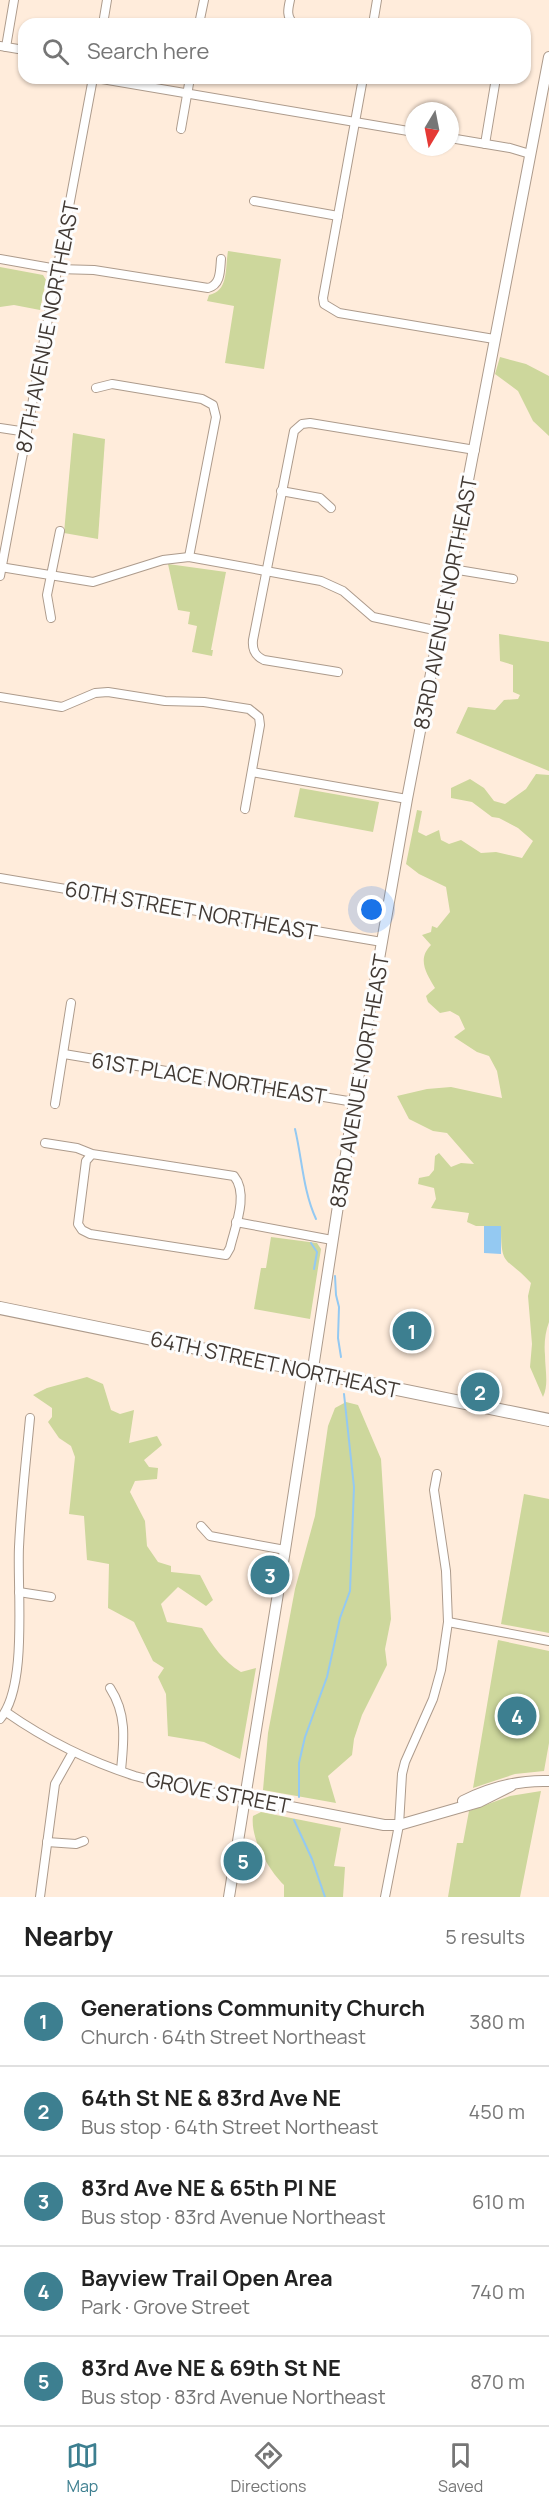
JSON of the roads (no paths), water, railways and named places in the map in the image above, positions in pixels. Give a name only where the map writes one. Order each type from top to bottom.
[{"type":"main road","name":"64TH STREET NORTHEAST","points":[[0,1308],[549,1420]]},
{"type":"street","points":[[14,0],[3,46],[18,49]]},
{"type":"street","points":[[104,18],[107,0]]},
{"type":"street","points":[[200,18],[204,0]]},
{"type":"street","points":[[290,0],[288,14],[290,18]]},
{"type":"street","points":[[374,18],[377,0]]},
{"type":"street","name":"83RD AVENUE NORTHEAST","points":[[229,1897],[354,1102],[407,799],[549,57]]},
{"type":"street","name":"87TH AVENUE NORTHEAST","points":[[1,570],[94,84]]},
{"type":"street","points":[[130,84],[405,131]]},
{"type":"street","points":[[181,129],[189,84]]},
{"type":"street","points":[[362,84],[323,298],[324,304],[339,313],[494,339]]},
{"type":"street","points":[[485,144],[495,84]]},
{"type":"street","points":[[459,140],[530,154]]},
{"type":"street","points":[[254,201],[338,216]]},
{"type":"street","points":[[0,259],[57,269],[94,270],[208,288],[213,287],[217,282],[221,259]]},
{"type":"street","points":[[96,388],[112,384],[202,399],[213,405],[216,417],[189,557]]},
{"type":"street","points":[[338,672],[264,660],[255,653],[253,640],[295,428],[305,423],[475,450]]},
{"type":"street","points":[[0,428],[27,432]]},
{"type":"street","points":[[282,491],[320,498],[331,508]]},
{"type":"street","points":[[51,618],[47,595],[60,531]]},
{"type":"street","points":[[1,570],[93,582],[164,560],[189,557],[330,583],[373,617],[440,632]]},
{"type":"street","points":[[452,569],[513,579]]},
{"type":"street","points":[[0,697],[62,707],[95,693],[108,692],[165,701],[204,702],[249,710],[257,714],[260,725],[245,809]]},
{"type":"street","points":[[252,772],[407,799]]},
{"type":"street","name":"60TH STREET NORTHEAST","points":[[0,878],[382,942]]},
{"type":"street","points":[[55,1104],[72,1003]]},
{"type":"street","name":"61ST PLACE NORTHEAST","points":[[64,1054],[354,1102]]},
{"type":"street","points":[[45,1143],[77,1148],[92,1154],[234,1176],[240,1186],[236,1222],[226,1255],[90,1234],[82,1230],[78,1224],[86,1161],[92,1154]]},
{"type":"street","points":[[236,1222],[332,1240]]},
{"type":"street","points":[[0,1719],[6,1712],[17,1679],[19,1548],[30,1418]]},
{"type":"street","points":[[385,1897],[399,1825],[402,1774],[436,1689],[448,1622],[447,1570],[434,1490],[436,1474]]},
{"type":"street","points":[[201,1526],[210,1536],[285,1550]]},
{"type":"street","points":[[19,1592],[51,1597]]},
{"type":"street","points":[[448,1622],[549,1641]]},
{"type":"street","points":[[110,1688],[120,1703],[123,1714],[124,1739],[121,1770]]},
{"type":"street","name":"GROVE STREET","points":[[6,1712],[40,1736],[73,1752],[159,1782],[378,1824],[399,1825],[486,1799],[511,1786],[535,1780],[549,1781]]},
{"type":"street","points":[[40,1897],[55,1784],[73,1752]]},
{"type":"street","points":[[48,1842],[76,1844],[84,1841]]},
{"type":"water","points":[[484,1226],[501,1226],[501,1254],[484,1253]]},
{"type":"waterway","points":[[295,1129],[305,1186],[316,1219]]},
{"type":"waterway","points":[[311,1243],[317,1252],[314,1269]]},
{"type":"waterway","points":[[335,1276],[341,1357]]},
{"type":"waterway","points":[[299,1797],[299,1763],[305,1737],[327,1677],[340,1618],[350,1591],[354,1487],[344,1394]]},
{"type":"waterway","points":[[294,1820],[312,1859],[325,1897]]},
{"type":"place","name":"Generations Community Church","points":[[412,1331]]},
{"type":"place","name":"64th St NE & 83rd Ave NE","points":[[480,1392]]},
{"type":"place","name":"83rd Ave NE & 65th Pl NE","points":[[270,1575]]},
{"type":"place","name":"Bayview Trail Open Area","points":[[517,1716]]},
{"type":"place","name":"83rd Ave NE & 69th St NE","points":[[243,1861]]}]
